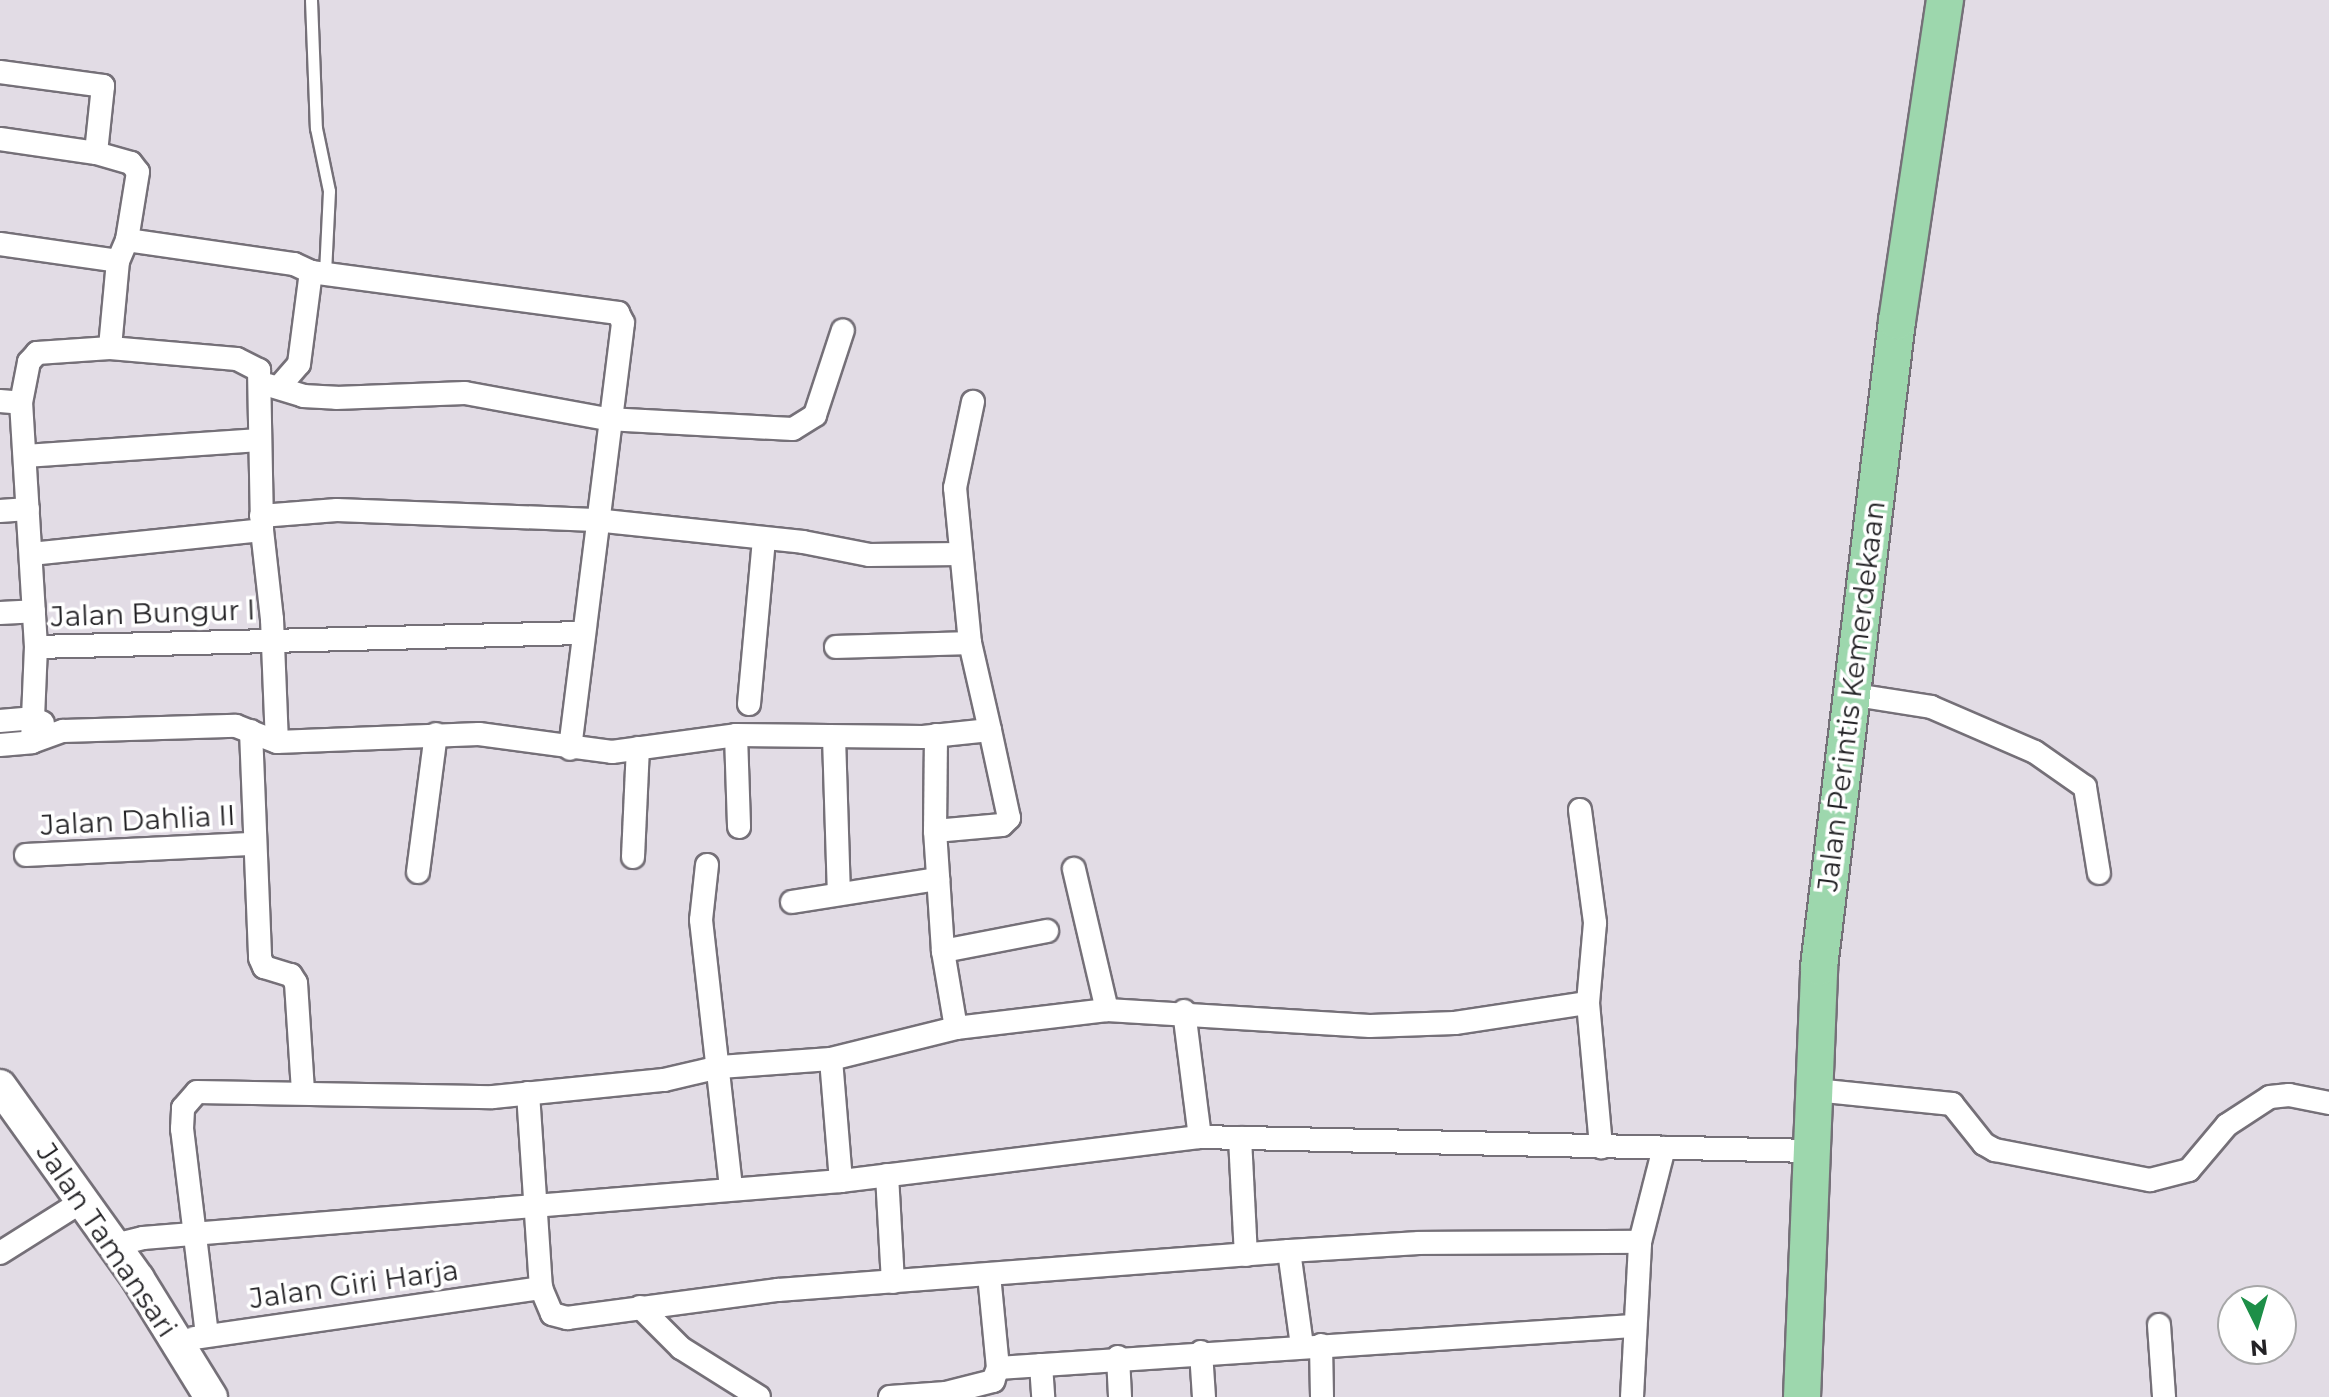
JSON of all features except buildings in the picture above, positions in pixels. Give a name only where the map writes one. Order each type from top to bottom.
[{"type":"main road","name":"Jalan Perintis Kemerdekaan","points":[[1802,1397],[1819,967],[1849,694],[1945,0]]},
{"type":"main road","name":"Jalan Tamansari","points":[[0,1086],[115,1245],[192,1339],[211,1397]]},
{"type":"street","points":[[0,72],[103,86],[96,153]]},
{"type":"street","points":[[0,139],[96,153],[131,163],[138,172],[127,240],[118,261],[110,348]]},
{"type":"street","points":[[127,240],[294,264],[318,272],[618,313],[623,323],[607,419],[570,749]]},
{"type":"street","points":[[0,244],[118,261]]},
{"type":"street","points":[[277,742],[259,440],[271,386],[299,364],[318,272]]},
{"type":"street","points":[[32,742],[36,647],[25,456],[10,402],[31,356],[110,348],[237,359],[259,370],[271,386],[303,396],[336,398],[465,393],[607,419],[772,431],[801,427],[815,415],[843,330]]},
{"type":"street","points":[[935,831],[1002,825],[1009,818],[970,643],[955,488],[973,402]]},
{"type":"street","points":[[25,456],[259,440]]},
{"type":"street","points":[[0,511],[28,509]]},
{"type":"street","points":[[31,554],[337,510],[595,520],[869,555],[961,554]]},
{"type":"street","points":[[749,704],[764,540]]},
{"type":"street","points":[[0,613],[34,611]]},
{"type":"street","name":"Jalan Bungur I","points":[[36,647],[272,638],[583,633]]},
{"type":"street","points":[[836,647],[970,643]]},
{"type":"street","points":[[1849,694],[1931,707],[2035,752],[2085,787],[2099,873]]},
{"type":"street","points":[[0,721],[32,718],[63,731]]},
{"type":"street","points":[[0,745],[32,742],[63,731],[191,726],[251,731],[277,742],[479,734],[570,749],[638,748],[736,735],[936,735],[990,730]]},
{"type":"street","points":[[251,731],[260,958],[264,967],[291,975],[296,983],[303,1091]]},
{"type":"street","points":[[418,872],[436,734]]},
{"type":"street","points":[[736,735],[739,827]]},
{"type":"street","points":[[936,735],[938,879],[943,951],[956,1028]]},
{"type":"street","points":[[834,737],[839,893]]},
{"type":"street","points":[[633,857],[638,748]]},
{"type":"street","points":[[1580,810],[1595,923],[1588,1003],[1601,1147]]},
{"type":"street","name":"Jalan Dahlia II","points":[[26,855],[254,844]]},
{"type":"street","points":[[707,865],[701,920],[720,1067],[731,1188]]},
{"type":"street","points":[[1074,869],[1107,1010]]},
{"type":"street","points":[[792,902],[938,879]]},
{"type":"street","points":[[943,951],[1047,931]]},
{"type":"street","points":[[192,1339],[195,1234],[182,1129],[188,1099],[197,1092],[528,1093],[664,1080],[720,1067],[831,1059],[956,1028],[1107,1010],[1184,1011],[1370,1026],[1455,1023],[1588,1003]]},
{"type":"street","points":[[1184,1011],[1200,1137]]},
{"type":"street","points":[[831,1059],[841,1181]]},
{"type":"street","points":[[1815,1090],[1952,1104],[1984,1144],[1995,1150],[2150,1180],[2189,1170],[2227,1125],[2270,1097],[2289,1095],[2329,1103]]},
{"type":"street","points":[[528,1093],[541,1288],[552,1314],[567,1318],[640,1307],[893,1282],[1289,1251],[1419,1243],[1640,1242]]},
{"type":"street","points":[[115,1245],[195,1234],[841,1181],[1200,1137],[1814,1151]]},
{"type":"street","points":[[1240,1138],[1246,1255]]},
{"type":"street","points":[[1632,1397],[1633,1326],[1640,1242],[1664,1148]]},
{"type":"street","points":[[887,1175],[893,1282]]},
{"type":"street","points":[[0,1253],[84,1200]]},
{"type":"street","points":[[1289,1251],[1322,1397]]},
{"type":"street","points":[[890,1397],[979,1388],[993,1381],[998,1368],[989,1275]]},
{"type":"street","name":"Jalan Giri Harja","points":[[192,1339],[541,1288]]},
{"type":"street","points":[[640,1307],[681,1348],[759,1397]]},
{"type":"street","points":[[2159,1325],[2164,1397]]},
{"type":"street","points":[[998,1368],[1118,1357],[1633,1326]]},
{"type":"street","points":[[1201,1352],[1204,1397]]},
{"type":"street","points":[[1118,1357],[1120,1397]]},
{"type":"street","points":[[1041,1365],[1043,1397]]},
{"type":"lane","points":[[311,0],[316,128],[329,191],[318,272]]}]
